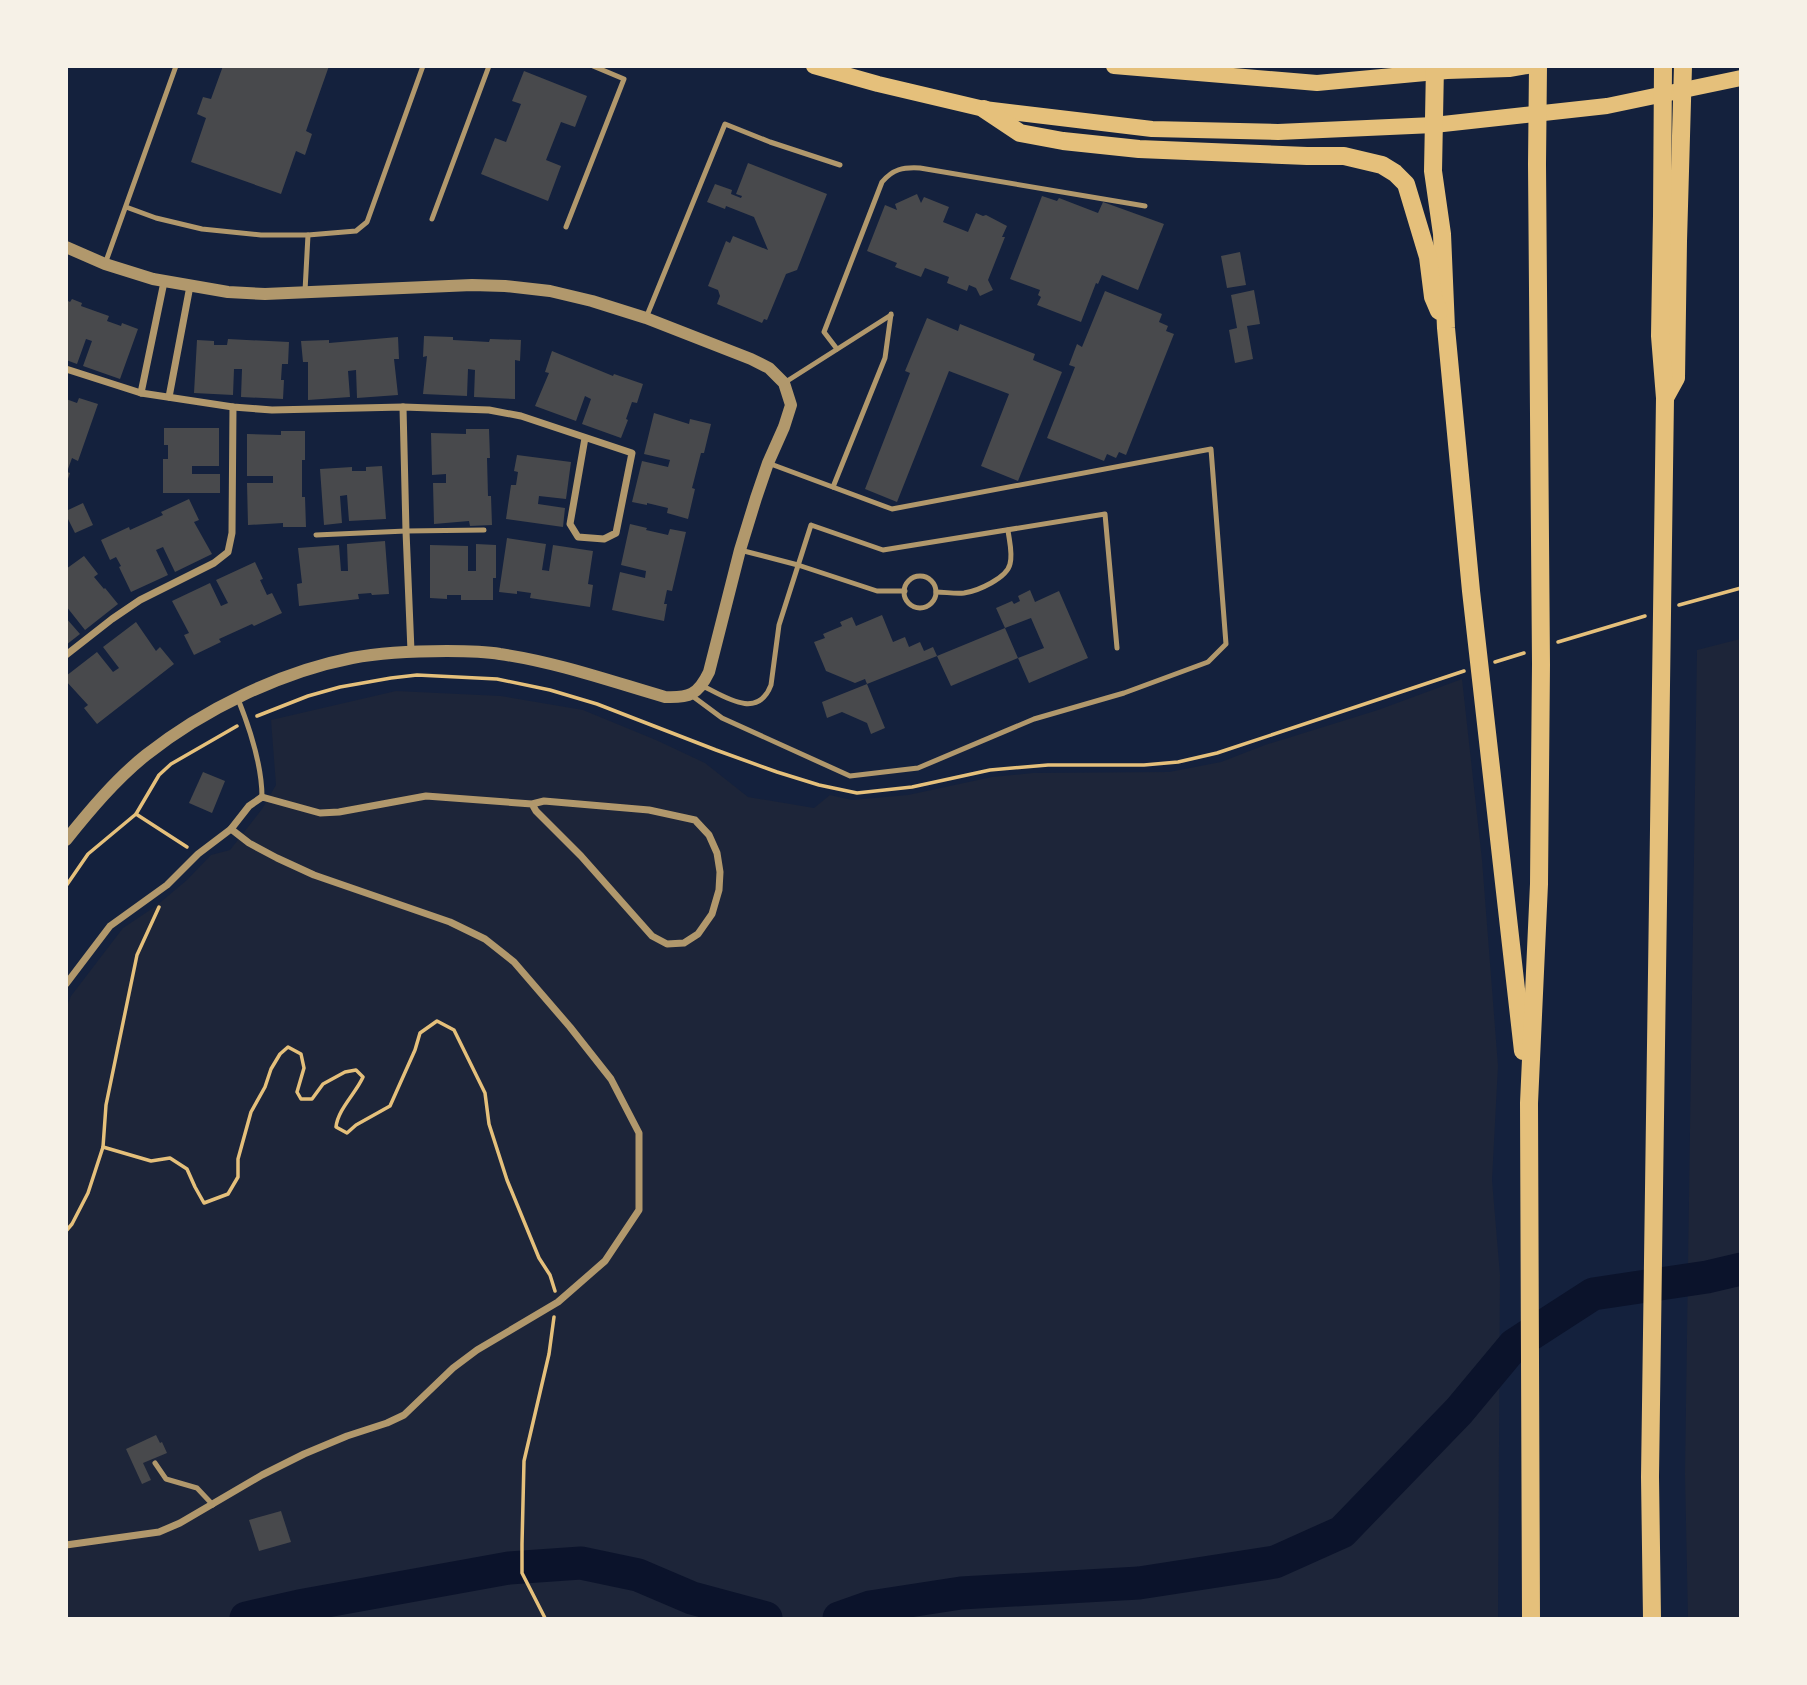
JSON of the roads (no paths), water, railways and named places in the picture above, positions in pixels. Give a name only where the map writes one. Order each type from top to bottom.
[{"type":"highway","points":[[1531,1619],[1529,1103],[1539,884],[1541,664],[1538,66]]},
{"type":"highway","points":[[1652,1619],[1650,1477],[1665,398],[1660,336],[1663,66]]},
{"type":"highway","points":[[1665,398],[1676,378],[1683,66]]},
{"type":"highway","points":[[1439,70],[1442,124],[1433,172],[1443,234],[1446,328],[1471,591],[1529,1103]]},
{"type":"highway","points":[[984,109],[1020,133],[1063,141],[1139,149],[1344,156],[1382,165],[1406,184],[1428,257],[1433,298],[1446,328]]},
{"type":"main road","points":[[814,66],[984,109],[1152,129],[1278,132],[1442,124],[1607,106],[1741,78]]},
{"type":"main road","points":[[1114,66],[1317,83],[1439,70],[1527,66]]},
{"type":"street","points":[[66,247],[105,264],[164,282],[228,292],[305,293],[472,285],[550,291],[646,318],[751,359],[769,368],[784,383],[791,405],[768,463],[740,550],[709,672],[703,686],[691,695],[665,697],[549,664],[499,653],[411,651],[351,658],[288,676],[237,698],[199,719],[146,755],[98,801],[66,840]]},
{"type":"street","points":[[141,393],[164,282]]},
{"type":"street","points":[[169,397],[190,286]]},
{"type":"street","points":[[66,369],[141,393],[233,407],[272,410],[402,407],[489,410],[521,416],[632,453],[616,533],[604,540],[578,537],[570,524],[585,438]]},
{"type":"street","points":[[66,655],[140,600],[214,563],[228,552],[232,533],[233,407]]},
{"type":"street","points":[[402,407],[411,651]]},
{"type":"street","points":[[66,984],[110,926],[167,885],[198,854],[231,830],[249,806],[262,797],[320,813],[426,796],[532,804],[544,801],[649,810],[695,821],[709,835],[717,853],[719,890],[712,914],[698,934],[684,943],[667,944],[652,936],[532,804]]},
{"type":"street","points":[[66,1545],[159,1532],[304,1454],[404,1415],[453,1368],[477,1350],[557,1304],[605,1262],[639,1210],[639,1133],[611,1079],[514,962],[485,939],[450,922],[314,874],[258,848],[231,830]]},
{"type":"lane","points":[[105,264],[176,66]]},
{"type":"lane","points":[[126,208],[202,229],[308,235],[356,231],[367,222],[423,66]]},
{"type":"lane","points":[[432,219],[489,66]]},
{"type":"lane","points":[[566,227],[624,79],[593,66]]},
{"type":"lane","points":[[646,318],[725,124],[770,142],[840,164]]},
{"type":"lane","points":[[837,349],[824,332],[882,182],[897,169],[920,168],[1144,206]]},
{"type":"lane","points":[[305,293],[308,235]]},
{"type":"lane","points":[[784,383],[891,314],[885,358],[833,487]]},
{"type":"lane","points":[[691,695],[722,718],[850,776],[918,768],[1034,719],[1124,693],[1208,662],[1226,644],[1211,449],[892,509],[768,463]]},
{"type":"lane","points":[[703,686],[737,703],[752,704],[768,693],[779,625],[811,525],[883,550],[1105,514],[1117,648]]},
{"type":"lane","points":[[316,536],[484,530]]},
{"type":"lane","points":[[936,592],[964,593],[984,587],[1003,575],[1011,562],[1008,530]]},
{"type":"lane","points":[[740,550],[798,565],[877,591],[905,592]]},
{"type":"lane","points":[[918,576],[928,578],[936,592],[929,605],[920,608],[907,601],[905,592],[908,582],[918,576]]},
{"type":"lane","points":[[237,698],[247,721],[262,779],[262,797]]},
{"type":"lane","points":[[155,1462],[166,1479],[197,1488],[212,1505]]},
{"type":"waterway","points":[[839,1618],[870,1607],[961,1593],[1139,1583],[1275,1562],[1342,1532],[1459,1411],[1514,1345],[1593,1294],[1707,1277],[1741,1269]]},
{"type":"waterway","points":[[246,1618],[509,1568],[581,1563],[638,1575],[692,1598],[766,1618]]}]
